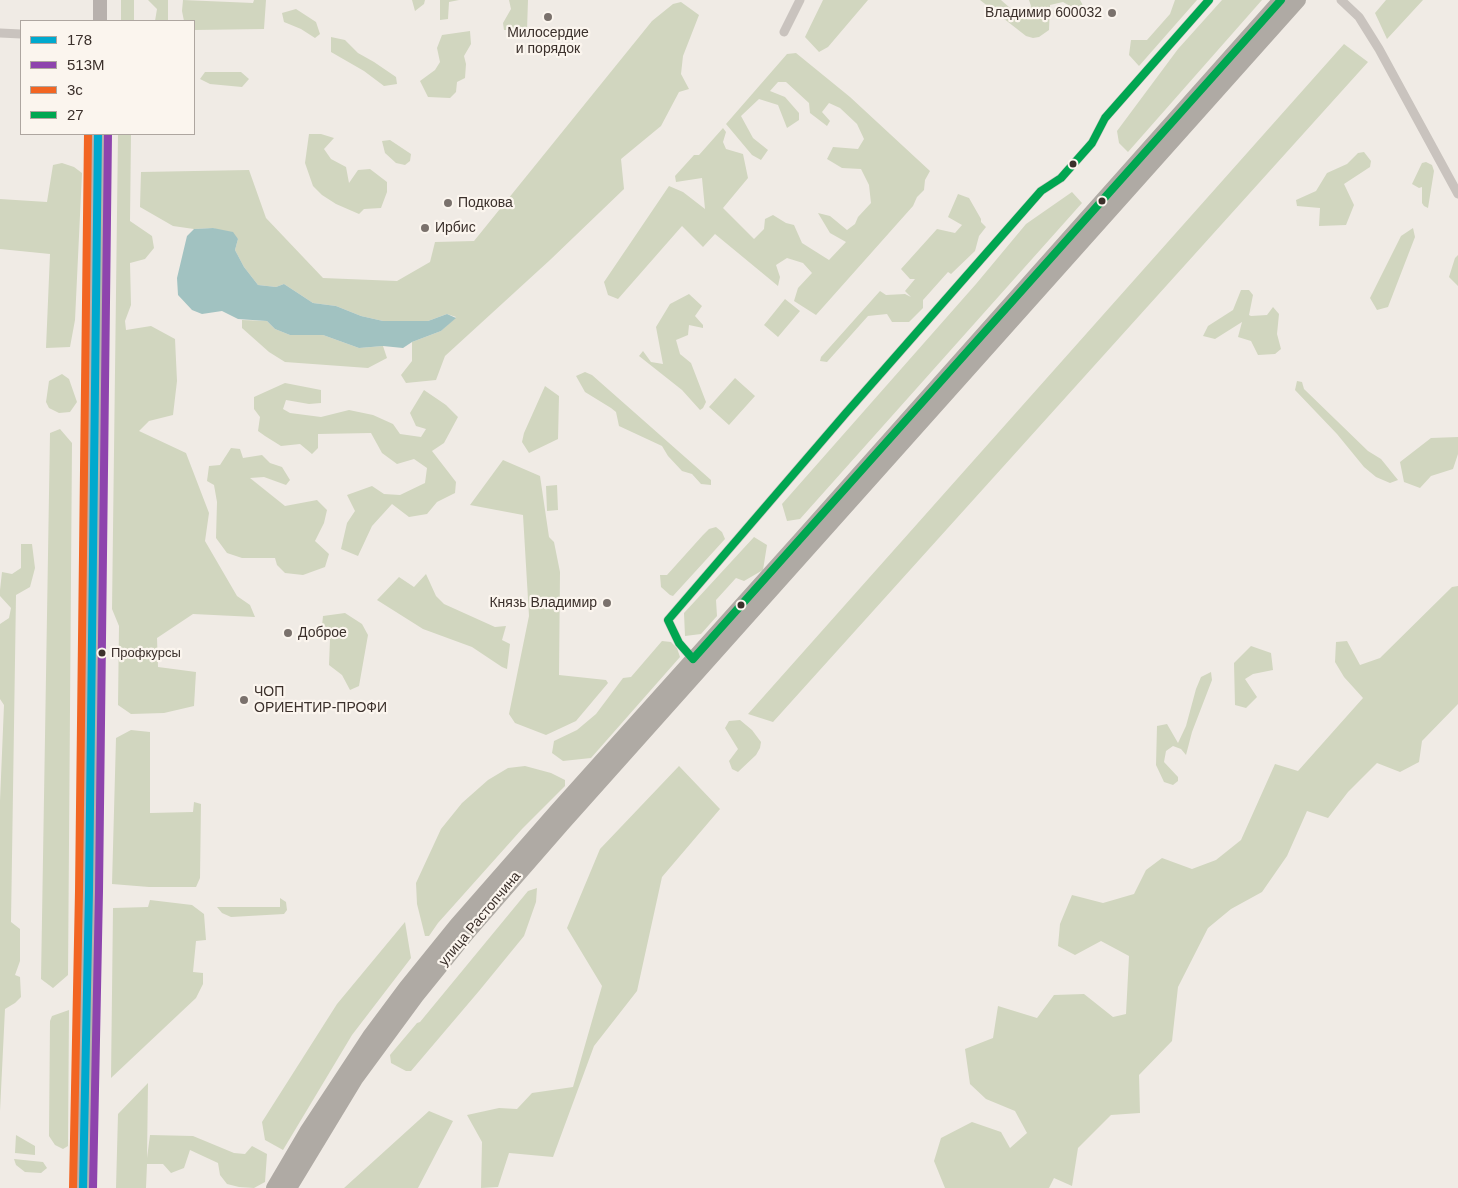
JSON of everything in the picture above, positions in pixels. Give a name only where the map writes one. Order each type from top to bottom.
[{"type":"highway","name":"улица Растопчина","points":[[274,1188],[340,1081],[406,988],[457,925],[1281,0]]},
{"type":"highway","name":"улица Растопчина","points":[[289,1188],[355,1079],[416,996],[467,933],[586,797],[1298,0]]},
{"type":"main road","points":[[100,0],[100,20]]},
{"type":"main road","points":[[83,1188],[89,901],[98,135]]},
{"type":"street","points":[[784,32],[800,0]]},
{"type":"street","points":[[693,659],[679,643],[668,620],[1041,191],[1062,178],[1092,143],[1105,118],[1209,0]]},
{"type":"street","points":[[1341,0],[1359,17],[1379,49],[1458,194]]},
{"type":"street","points":[[0,34],[20,34]]},
{"type":"green space","points":[[121,0],[134,0],[134,20],[121,20]]},
{"type":"green space","points":[[148,0],[168,0],[168,20],[155,20],[157,9]]},
{"type":"green space","points":[[183,0],[253,3],[254,0],[266,0],[264,29],[195,30],[195,20],[184,20]]},
{"type":"green space","points":[[412,0],[425,0],[424,4],[415,11]]},
{"type":"green space","points":[[440,0],[459,0],[449,2],[448,19],[440,20]]},
{"type":"green space","points":[[509,0],[528,0],[527,30],[504,30],[503,23],[511,9]]},
{"type":"green space","points":[[823,0],[868,0],[828,47],[819,52],[805,37]]},
{"type":"green space","points":[[980,0],[1001,0],[1019,16],[1028,18],[1031,6],[1029,0],[1080,0],[1085,9],[1080,12],[1063,2],[1050,5],[1049,30],[1039,37],[1033,38],[1026,36]]},
{"type":"green space","points":[[1175,0],[1197,0],[1139,66],[1129,55],[1131,40],[1147,40],[1170,14]]},
{"type":"green space","points":[[1222,0],[1262,0],[1128,152],[1119,143],[1117,131],[1178,49]]},
{"type":"green space","points":[[1386,0],[1423,0],[1387,39],[1375,13]]},
{"type":"green space","points":[[681,2],[699,15],[683,56],[681,74],[689,89],[679,92],[661,126],[621,159],[624,189],[445,356],[436,380],[406,383],[401,375],[412,361],[412,342],[441,331],[456,317],[447,314],[428,321],[383,321],[361,316],[336,306],[313,303],[284,284],[276,287],[258,285],[244,267],[235,250],[238,239],[213,228],[194,229],[173,226],[140,207],[141,172],[249,170],[266,218],[323,278],[397,281],[430,262],[435,242],[474,241],[652,21],[673,4]]},
{"type":"green space","points":[[296,9],[316,22],[320,34],[315,38],[301,29],[284,22],[282,13]]},
{"type":"green space","points":[[470,31],[471,44],[464,56],[466,64],[465,78],[457,82],[456,92],[450,98],[428,97],[420,81],[435,70],[440,62],[437,48],[442,35]]},
{"type":"green space","points":[[331,37],[345,40],[358,53],[396,77],[397,84],[384,86],[364,71],[331,52]]},
{"type":"green space","points":[[1344,44],[1368,62],[773,722],[748,714]]},
{"type":"green space","points":[[796,53],[850,97],[930,171],[925,180],[924,190],[917,197],[913,206],[816,315],[794,301],[798,288],[812,273],[803,263],[787,258],[776,265],[780,277],[778,286],[715,234],[703,247],[682,226],[618,299],[608,295],[604,282],[669,186],[683,192],[705,209],[702,178],[676,182],[675,176],[694,155],[699,155],[723,128],[726,132],[723,142],[726,149],[743,154],[748,178],[723,208],[754,239],[764,229],[765,219],[773,215],[786,223],[794,225],[802,243],[829,260],[846,242],[830,233],[818,213],[830,216],[847,230],[855,224],[858,217],[871,203],[869,185],[861,169],[842,168],[827,159],[833,147],[858,149],[864,139],[857,124],[840,108],[829,103],[822,112],[830,121],[827,126],[810,113],[809,103],[786,82],[778,82],[770,91],[785,97],[799,113],[799,120],[787,128],[778,105],[759,99],[741,116],[753,138],[768,150],[761,160],[752,155],[726,124],[787,54]]},
{"type":"green space","points":[[205,72],[241,72],[249,79],[242,87],[210,84],[200,79]]},
{"type":"green space","points":[[309,134],[321,134],[334,138],[324,149],[331,159],[346,167],[349,183],[358,170],[370,169],[387,182],[387,192],[381,208],[364,209],[359,214],[336,204],[322,195],[313,186],[305,163]]},
{"type":"green space","points":[[118,135],[131,135],[130,221],[152,236],[154,248],[145,259],[130,263],[131,305],[125,321],[126,330],[151,326],[175,339],[177,381],[173,415],[149,421],[139,431],[186,453],[209,513],[205,541],[237,596],[250,605],[255,617],[193,614],[157,638],[158,667],[196,672],[194,706],[164,713],[131,714],[118,705],[119,626],[112,609]]},
{"type":"green space","points":[[390,140],[411,154],[410,161],[405,165],[396,163],[385,153],[382,141]]},
{"type":"green space","points":[[1364,152],[1371,161],[1370,167],[1344,184],[1354,205],[1346,225],[1319,226],[1320,208],[1297,206],[1296,200],[1316,191],[1327,173],[1347,164],[1358,153]]},
{"type":"green space","points":[[1426,162],[1432,165],[1434,171],[1428,208],[1422,203],[1422,187],[1419,188],[1412,184],[1422,163]]},
{"type":"green space","points":[[62,163],[74,167],[82,173],[75,320],[70,347],[46,348],[50,254],[0,249],[0,199],[47,202],[53,165]]},
{"type":"green space","points":[[1072,192],[1082,203],[800,519],[787,521],[782,504],[976,284],[1026,224]]},
{"type":"green space","points":[[958,194],[969,198],[981,222],[986,227],[979,236],[975,251],[951,274],[948,272],[923,300],[923,308],[909,322],[892,322],[887,314],[868,316],[827,362],[820,361],[821,357],[880,291],[886,295],[905,294],[911,297],[905,291],[915,279],[910,279],[901,269],[937,229],[955,233],[962,225],[948,217]]},
{"type":"green space","points":[[1413,228],[1415,237],[1388,307],[1377,310],[1370,298],[1401,236]]},
{"type":"green space","points":[[1458,255],[1458,286],[1449,277],[1455,258]]},
{"type":"green space","points":[[1241,290],[1249,290],[1253,295],[1249,315],[1267,315],[1273,307],[1279,314],[1277,334],[1281,349],[1275,354],[1258,355],[1251,341],[1238,337],[1242,322],[1215,339],[1203,336],[1208,326],[1233,310]]},
{"type":"green space","points":[[689,294],[702,306],[695,316],[703,325],[703,328],[689,325],[688,335],[676,340],[680,354],[691,363],[706,402],[700,410],[682,390],[639,356],[643,351],[651,362],[663,364],[656,327],[670,304]]},
{"type":"green space","points":[[785,299],[800,311],[778,337],[764,325]]},
{"type":"green space","points":[[242,320],[267,321],[275,329],[290,335],[323,335],[359,348],[383,346],[387,358],[368,368],[285,362],[269,352],[242,328]]},
{"type":"green space","points":[[585,372],[592,375],[711,480],[711,485],[701,484],[692,474],[682,471],[668,456],[662,446],[619,426],[616,412],[585,392],[576,376]]},
{"type":"green space","points":[[62,374],[69,379],[77,402],[70,412],[59,413],[49,408],[46,402],[49,381]]},
{"type":"green space","points":[[735,378],[755,396],[729,425],[709,407]]},
{"type":"green space","points":[[1297,381],[1302,382],[1304,389],[1368,451],[1381,459],[1398,480],[1390,483],[1376,477],[1364,467],[1337,434],[1295,390]]},
{"type":"green space","points":[[285,383],[321,390],[321,403],[309,404],[286,400],[283,409],[290,413],[321,417],[349,410],[373,415],[393,424],[400,434],[421,437],[426,429],[416,426],[410,413],[424,390],[446,405],[458,417],[444,443],[432,451],[456,482],[455,493],[437,502],[427,514],[409,517],[392,504],[372,526],[358,556],[341,549],[347,523],[355,511],[347,495],[372,486],[384,494],[400,495],[425,483],[427,468],[414,459],[397,464],[382,453],[371,433],[318,434],[318,448],[312,454],[300,444],[281,446],[258,431],[260,417],[254,409],[254,397]]},
{"type":"green space","points":[[545,386],[559,396],[558,439],[529,453],[522,442],[524,433]]},
{"type":"green space","points":[[60,429],[72,443],[68,975],[53,988],[41,979],[50,433]]},
{"type":"green space","points":[[1458,437],[1458,454],[1453,469],[1431,476],[1420,488],[1404,482],[1400,462],[1431,438]]},
{"type":"green space","points":[[231,448],[240,449],[243,458],[262,455],[270,463],[282,467],[290,480],[286,485],[264,477],[250,478],[285,506],[317,500],[327,510],[324,523],[315,541],[329,554],[325,567],[303,575],[285,573],[277,565],[275,558],[242,558],[227,553],[216,538],[217,502],[214,485],[207,481],[209,466],[220,465]]},
{"type":"green space","points":[[503,460],[540,476],[549,537],[554,542],[560,572],[559,675],[606,680],[608,683],[576,721],[546,735],[515,723],[509,714],[529,616],[523,515],[470,505]]},
{"type":"green space","points":[[557,485],[558,510],[547,511],[546,486]]},
{"type":"green space","points":[[716,527],[722,532],[725,539],[673,596],[670,595],[661,587],[660,575],[667,575],[709,529]]},
{"type":"green space","points":[[754,537],[767,545],[763,570],[744,581],[736,578],[716,600],[717,616],[701,634],[685,636],[684,613]]},
{"type":"green space","points":[[21,544],[32,544],[35,568],[30,587],[16,595],[11,922],[20,929],[20,961],[15,975],[20,977],[21,997],[5,1009],[0,1111],[0,801],[4,705],[0,699],[0,624],[9,618],[11,608],[0,596],[0,590],[2,572],[12,574],[21,568]]},
{"type":"green space","points":[[426,574],[436,596],[444,604],[495,627],[506,626],[502,640],[510,644],[507,669],[472,647],[423,629],[377,600],[399,577],[414,587]]},
{"type":"green space","points":[[1458,586],[1458,704],[1422,741],[1419,762],[1400,772],[1377,763],[1348,792],[1328,818],[1307,811],[1287,856],[1262,892],[1231,909],[1208,928],[1178,987],[1172,1041],[1139,1075],[1140,1113],[1111,1115],[1078,1148],[1072,1186],[1054,1178],[1049,1188],[945,1188],[934,1161],[941,1138],[972,1122],[1001,1132],[1010,1148],[1027,1133],[1015,1111],[986,1099],[970,1084],[965,1049],[993,1038],[998,1006],[1037,1018],[1054,995],[1084,994],[1113,1017],[1126,1014],[1129,956],[1101,941],[1075,955],[1058,946],[1060,924],[1072,895],[1103,903],[1134,894],[1146,870],[1162,858],[1192,869],[1216,860],[1241,840],[1275,764],[1298,771],[1363,698],[1344,677],[1335,662],[1336,642],[1347,641],[1360,665],[1380,658],[1452,587]]},
{"type":"green space","points":[[345,613],[362,624],[368,635],[359,686],[350,690],[342,675],[329,665],[330,639],[321,636],[323,616]]},
{"type":"green space","points":[[662,641],[671,642],[677,648],[680,657],[591,758],[563,761],[552,753],[554,741],[577,730],[596,714],[623,678],[631,677]]},
{"type":"green space","points":[[1251,646],[1271,653],[1273,670],[1253,674],[1245,679],[1257,697],[1246,708],[1235,705],[1234,663]]},
{"type":"green space","points":[[1211,672],[1212,680],[1192,732],[1186,755],[1181,749],[1173,746],[1166,751],[1164,762],[1178,777],[1178,781],[1173,785],[1164,782],[1156,765],[1157,726],[1167,724],[1178,743],[1186,726],[1201,677]]},
{"type":"green space","points":[[740,720],[752,730],[761,742],[756,755],[738,772],[732,769],[729,761],[738,749],[725,728],[729,721]]},
{"type":"green space","points":[[131,730],[150,732],[150,813],[193,812],[194,802],[201,804],[200,878],[196,887],[149,887],[112,884],[116,738]]},
{"type":"green space","points":[[525,766],[551,773],[565,780],[565,786],[522,829],[438,923],[429,936],[425,936],[417,904],[416,883],[441,829],[462,803],[488,780],[508,768]]},
{"type":"green space","points":[[679,766],[720,809],[662,877],[637,991],[594,1046],[553,1157],[509,1153],[498,1187],[481,1188],[482,1142],[467,1115],[499,1108],[517,1109],[532,1093],[573,1087],[602,986],[567,928],[600,849]]},
{"type":"green space","points":[[537,888],[536,902],[524,936],[479,991],[411,1071],[406,1071],[391,1063],[390,1055],[417,1023],[420,1022],[528,891]]},
{"type":"green space","points":[[280,898],[286,902],[287,910],[284,914],[231,917],[222,913],[217,907],[280,907]]},
{"type":"green space","points":[[150,900],[192,905],[204,914],[206,940],[196,941],[193,972],[203,973],[203,984],[196,998],[111,1078],[113,908],[148,907]]},
{"type":"green space","points":[[405,922],[411,958],[352,1035],[283,1150],[265,1140],[262,1122],[337,1004]]},
{"type":"green space","points":[[69,1010],[68,1146],[63,1149],[55,1145],[49,1136],[50,1021],[52,1016]]},
{"type":"green space","points":[[148,1083],[147,1158],[150,1135],[193,1136],[234,1153],[245,1154],[252,1146],[267,1154],[265,1182],[254,1188],[227,1184],[220,1175],[218,1163],[190,1150],[184,1168],[171,1173],[163,1164],[147,1164],[146,1188],[116,1188],[118,1114]]},
{"type":"green space","points":[[429,1111],[453,1121],[418,1188],[344,1188]]},
{"type":"green space","points":[[16,1135],[35,1146],[35,1155],[15,1153]]},
{"type":"green space","points":[[14,1159],[43,1162],[47,1168],[41,1173],[25,1172],[16,1165]]},
{"type":"water","points":[[213,228],[233,232],[238,239],[235,250],[244,267],[258,285],[276,287],[284,284],[313,303],[336,306],[361,316],[383,321],[428,321],[447,314],[456,318],[441,331],[412,342],[403,348],[383,346],[359,348],[323,335],[290,335],[275,329],[267,321],[238,319],[222,311],[202,314],[192,310],[178,295],[177,278],[187,236],[194,229]]},
{"type":"transit line","name":"27","points":[[693,659],[679,643],[668,620],[1041,191],[1061,178],[1092,143],[1105,118],[1209,0]]},
{"type":"transit line","name":"27","points":[[693,659],[1281,0]]},
{"type":"transit line","name":"3с","points":[[73,1188],[79,891],[88,135]]},
{"type":"transit line","name":"178","points":[[83,1188],[89,891],[98,135]]},
{"type":"transit line","name":"513М","points":[[93,1188],[99,891],[108,135]]},
{"type":"place","name":"Владимир 600032","points":[[1112,13]]},
{"type":"place","name":"Милосердие и порядок","points":[[548,17]]},
{"type":"place","name":"Подкова","points":[[448,203]]},
{"type":"place","name":"Ирбис","points":[[425,228]]},
{"type":"place","name":"Князь Владимир","points":[[607,603]]},
{"type":"place","name":"Доброе","points":[[288,633]]},
{"type":"place","name":"Профкурсы","points":[[102,653]]},
{"type":"place","name":"ЧОП ОРИЕНТИР-ПРОФИ","points":[[244,700]]}]
